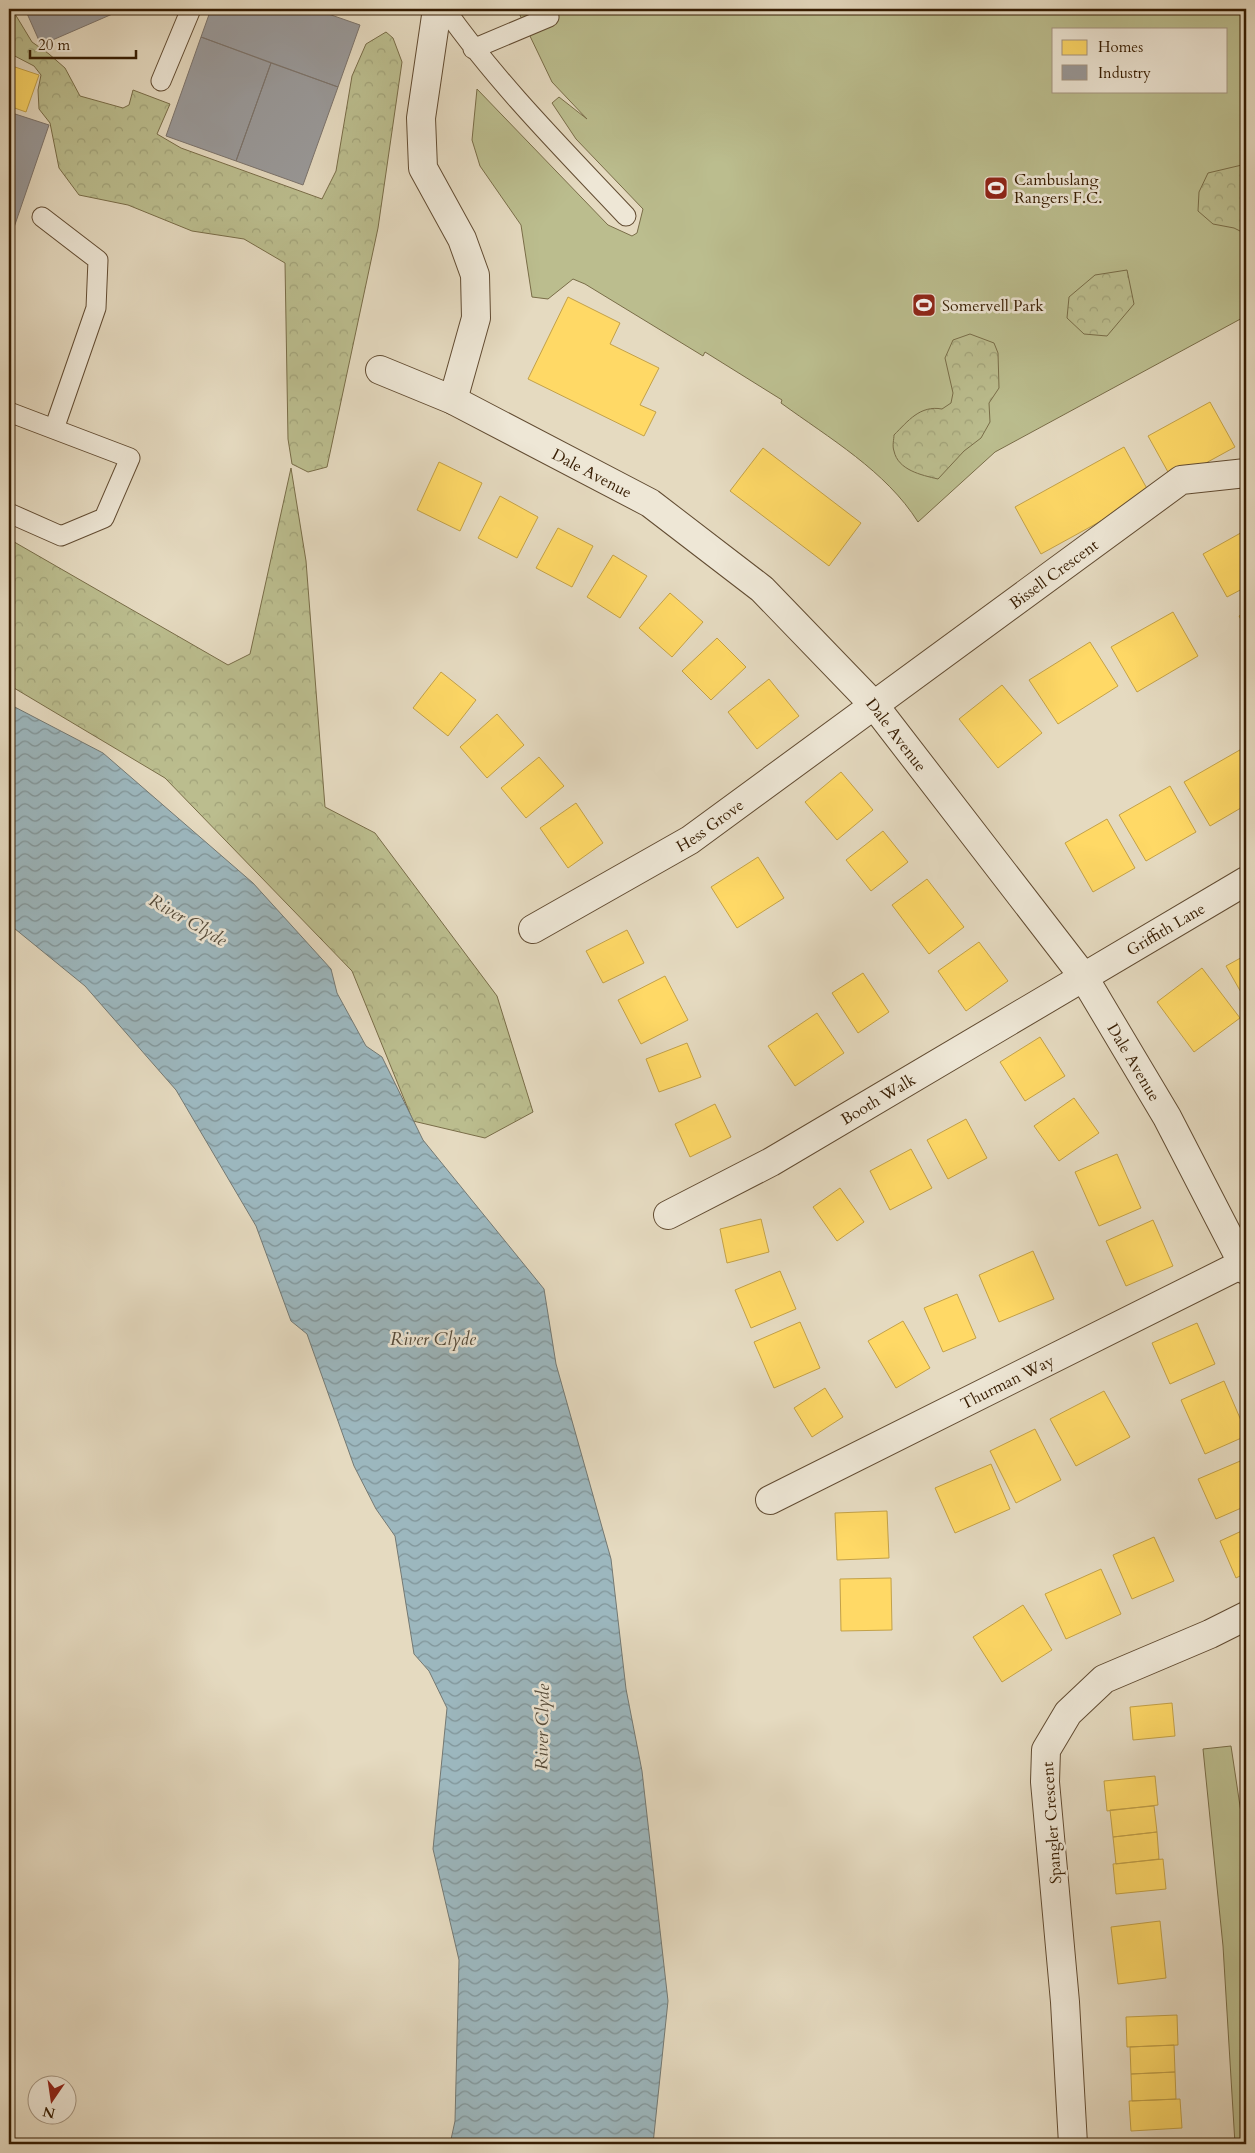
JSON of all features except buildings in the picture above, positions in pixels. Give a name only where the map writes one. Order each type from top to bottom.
[{"type":"street","points":[[437,9],[421,118],[423,168],[462,239],[475,275],[476,318],[453,400]]},
{"type":"street","name":"Dale Avenue","points":[[380,370],[453,400],[650,503],[762,589],[874,705],[1083,976],[1168,1117],[1245,1265]]},
{"type":"street","name":"Bissell Crescent","points":[[874,705],[1182,480],[1246,472]]},
{"type":"street","name":"Hess Grove","points":[[533,929],[690,840],[874,705]]},
{"type":"street","name":"Griffith Lane","points":[[1083,976],[1246,881]]},
{"type":"street","name":"Booth Walk","points":[[668,1215],[771,1162],[1083,976]]},
{"type":"street","name":"Thurman Way","points":[[770,1500],[1245,1265]]},
{"type":"street","name":"Spangler Crescent","points":[[1072,2144],[1065,2002],[1045,1782],[1046,1750],[1068,1713],[1104,1679],[1210,1634],[1246,1616]]},
{"type":"lane","points":[[161,81],[191,9]]},
{"type":"lane","points":[[445,9],[473,49],[533,117],[626,216]]},
{"type":"lane","points":[[473,49],[549,18]]},
{"type":"lane","points":[[42,217],[98,260],[96,308],[54,429]]},
{"type":"lane","points":[[9,412],[130,458],[104,518],[61,536],[9,514]]},
{"type":"green space","points":[[9,9],[12,9],[32,42],[65,68],[80,96],[123,108],[129,105],[133,90],[170,104],[157,134],[181,148],[322,199],[336,171],[352,76],[366,44],[386,32],[393,38],[402,62],[378,228],[327,467],[308,472],[292,464],[288,439],[285,263],[244,239],[192,231],[128,205],[79,195],[59,168],[50,123],[39,109],[38,90],[41,75],[34,66],[9,53]]},
{"type":"green space","name":"Somervell Park","points":[[517,9],[1246,9],[1246,316],[995,452],[918,522],[890,487],[856,456],[781,403],[782,400],[705,352],[703,356],[585,284],[573,279],[548,299],[532,297],[521,225],[480,166],[472,140],[477,89],[608,225],[632,236],[637,233],[643,209],[576,139],[552,103],[559,97],[587,119],[552,82]]},
{"type":"green space","points":[[1246,164],[1246,234],[1234,228],[1213,224],[1198,211],[1199,192],[1208,173]]},
{"type":"green space","points":[[1127,270],[1134,304],[1107,336],[1084,334],[1067,318],[1069,297],[1095,275]]},
{"type":"green space","points":[[970,334],[994,343],[998,353],[999,388],[989,403],[990,422],[981,438],[964,451],[938,479],[911,471],[900,463],[896,457],[893,447],[894,435],[915,415],[927,409],[942,409],[951,403],[953,393],[945,358],[953,340]]},
{"type":"green space","points":[[291,468],[306,561],[325,807],[375,833],[497,996],[533,1112],[485,1138],[413,1121],[352,971],[165,778],[9,685],[9,539],[228,665],[250,654]]},
{"type":"green space","points":[[1231,1746],[1246,1846],[1246,2144],[1235,2144],[1223,1946],[1203,1749]]},
{"type":"water","name":"River Clyde","points":[[9,704],[103,753],[253,883],[331,969],[337,993],[366,1046],[382,1057],[423,1140],[544,1289],[556,1364],[611,1559],[626,1689],[642,1771],[668,2001],[653,2144],[450,2144],[455,2121],[459,1960],[433,1849],[447,1708],[429,1671],[414,1654],[395,1536],[376,1509],[354,1466],[307,1334],[291,1321],[256,1226],[176,1090],[85,986],[9,924]]},
{"type":"place","name":"Cambuslang Rangers F.C.","points":[[996,188]]},
{"type":"place","name":"Somervell Park","points":[[924,305]]}]
